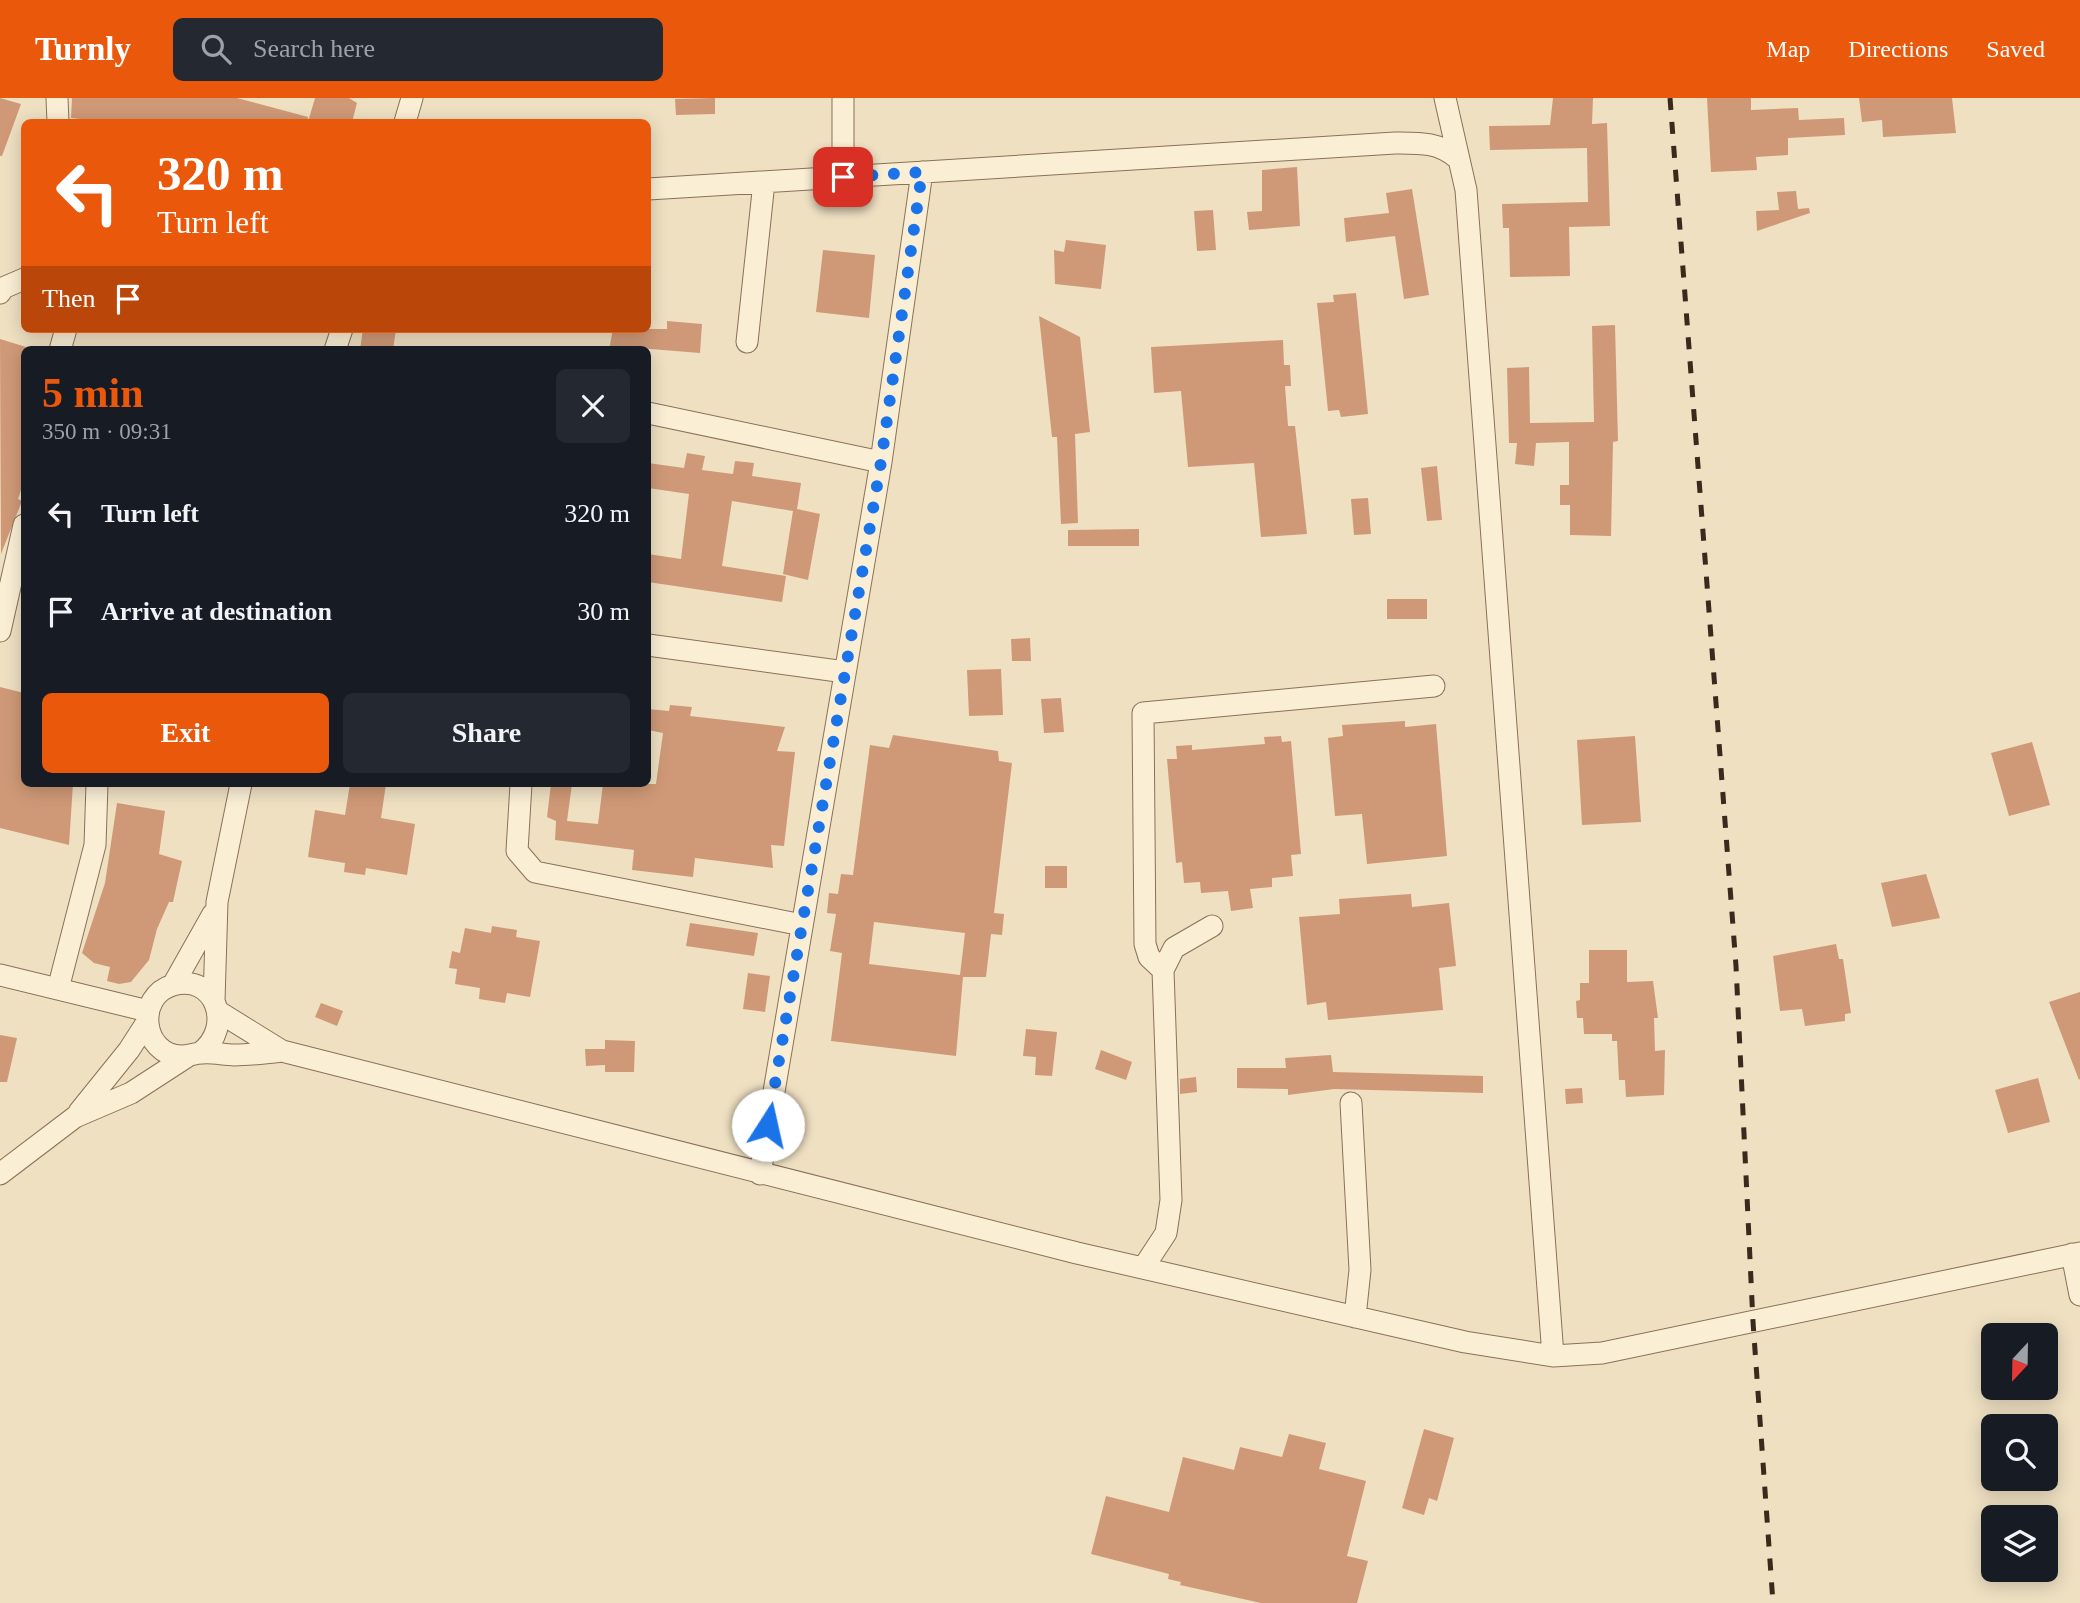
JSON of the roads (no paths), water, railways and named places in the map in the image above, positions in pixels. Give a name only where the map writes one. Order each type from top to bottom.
[{"type":"street","points":[[57,98],[58,119]]},
{"type":"street","points":[[406,119],[412,98]]},
{"type":"street","points":[[843,98],[843,177]]},
{"type":"street","points":[[1445,98],[1466,190],[1553,1356]]},
{"type":"street","points":[[651,189],[1395,143],[1424,143],[1444,147],[1457,159]]},
{"type":"street","points":[[760,1174],[881,462],[922,172]]},
{"type":"street","points":[[747,342],[764,182]]},
{"type":"street","points":[[0,293],[3,288],[21,280]]},
{"type":"street","points":[[651,414],[881,462]]},
{"type":"street","points":[[0,631],[21,538]]},
{"type":"street","points":[[651,645],[845,672]]},
{"type":"street","points":[[1163,970],[1149,957],[1145,944],[1143,713],[1434,686]]},
{"type":"street","points":[[58,989],[95,845],[97,787]]},
{"type":"street","points":[[75,1117],[131,1093],[194,1054],[217,1034],[217,902],[239,787]]},
{"type":"street","points":[[521,787],[517,851],[535,872],[802,925]]},
{"type":"street","points":[[0,1174],[75,1117],[129,1050],[153,999],[173,985],[182,973],[217,902]]},
{"type":"street","points":[[1143,1268],[1166,1233],[1171,1200],[1163,970],[1174,948],[1212,926]]},
{"type":"street","points":[[0,975],[147,1016]]},
{"type":"street","points":[[173,985],[197,986],[217,1007],[282,1051]]},
{"type":"street","points":[[147,1016],[149,1033],[164,1051],[234,1055],[282,1051],[760,1174],[1143,1268],[1465,1342],[1553,1356],[1602,1353],[2076,1254],[2080,1295]]},
{"type":"street","points":[[1351,1102],[1360,1270],[1355,1317]]},
{"type":"railway","points":[[1670,98],[1736,966],[1753,1322],[1773,1603]]}]
